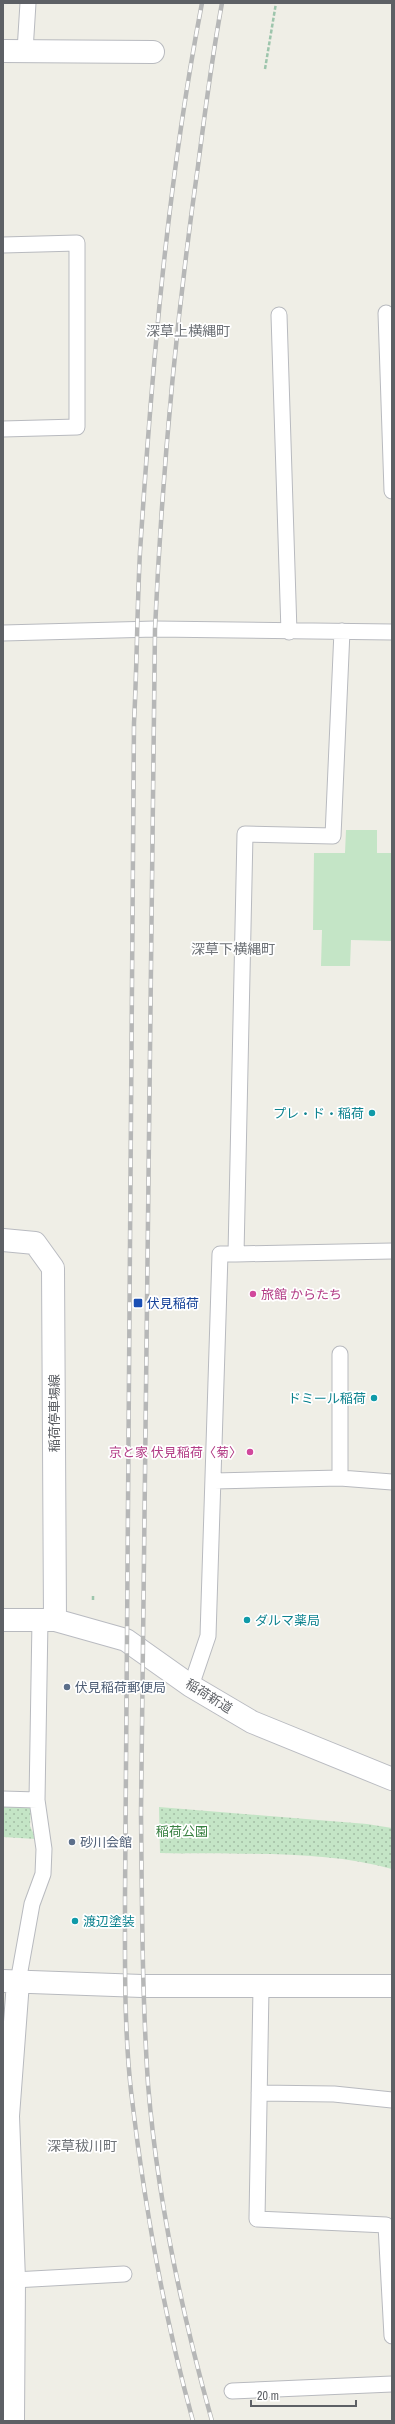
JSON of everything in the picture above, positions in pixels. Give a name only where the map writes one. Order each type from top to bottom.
[{"type":"street","points":[[3,51],[153,52]]},
{"type":"street","name":"稲荷停車場線","points":[[3,1240],[35,1243],[53,1268],[48,1620]]},
{"type":"street","name":"稲荷新道","points":[[3,1620],[48,1620],[126,1640],[191,1686],[252,1722],[392,1779]]},
{"type":"street","points":[[13,2421],[14,2280],[8,2116],[10,1981],[261,1988],[392,1986]]},
{"type":"lane","points":[[26,51],[28,3]]},
{"type":"lane","points":[[3,245],[77,243],[77,427],[3,429]]},
{"type":"lane","points":[[386,313],[392,491]]},
{"type":"lane","points":[[279,315],[289,632]]},
{"type":"lane","points":[[3,633],[155,629],[289,632],[392,632]]},
{"type":"lane","points":[[236,1254],[245,834],[333,836],[342,631]]},
{"type":"lane","points":[[191,1686],[208,1636],[220,1254],[392,1251]]},
{"type":"lane","points":[[340,1354],[340,1478]]},
{"type":"lane","points":[[214,1481],[340,1478],[392,1482]]},
{"type":"lane","points":[[10,1981],[32,1904],[43,1874],[44,1850],[37,1800],[48,1620]]},
{"type":"lane","points":[[3,1799],[37,1800]]},
{"type":"lane","points":[[261,1988],[257,2219],[389,2225],[392,2336]]},
{"type":"lane","points":[[259,2093],[334,2094],[392,2100]]},
{"type":"lane","points":[[14,2280],[124,2274]]},
{"type":"lane","points":[[232,2391],[392,2384]]},
{"type":"path","points":[[264,69],[276,3]]},
{"type":"green space","points":[[346,830],[377,830],[377,853],[392,853],[392,941],[351,940],[350,966],[321,966],[322,930],[313,930],[314,853],[345,853]]},
{"type":"green space","points":[[3,1803],[31,1804],[30,1826],[36,1839],[3,1837]]},
{"type":"green space","name":"稲荷公園","points":[[159,1807],[367,1824],[392,1828],[392,1869],[336,1858],[307,1856],[277,1854],[160,1853]]},
{"type":"railway","points":[[193,2421],[172,2339],[148,2216],[136,2133],[127,2043],[125,1994],[125,1897],[134,723],[139,573],[150,414],[162,277],[179,139],[202,3]]},
{"type":"railway","points":[[212,2421],[191,2339],[172,2254],[164,2211],[152,2126],[148,2084],[145,2016],[141,1812],[155,629],[166,455],[183,282],[206,104],[222,3]]},
{"type":"place","name":"プレ・ド・稲荷","points":[[372,1113]]},
{"type":"place","name":"旅館 からたち","points":[[253,1294]]},
{"type":"place","name":"伏見稲荷","points":[[138,1303]]},
{"type":"place","name":"ドミール稲荷","points":[[374,1398]]},
{"type":"place","name":"京と家 伏見稲荷〈菊〉","points":[[250,1452]]},
{"type":"place","name":"ダルマ薬局","points":[[247,1620]]},
{"type":"place","name":"伏見稲荷郵便局","points":[[67,1687]]},
{"type":"place","name":"砂川会館","points":[[72,1842]]},
{"type":"place","name":"渡辺塗装","points":[[75,1921]]},
{"type":"district","name":"深草上横縄町","points":[[188,331]]},
{"type":"district","name":"深草下横縄町","points":[[233,949]]},
{"type":"district","name":"深草秡川町","points":[[82,2146]]}]
